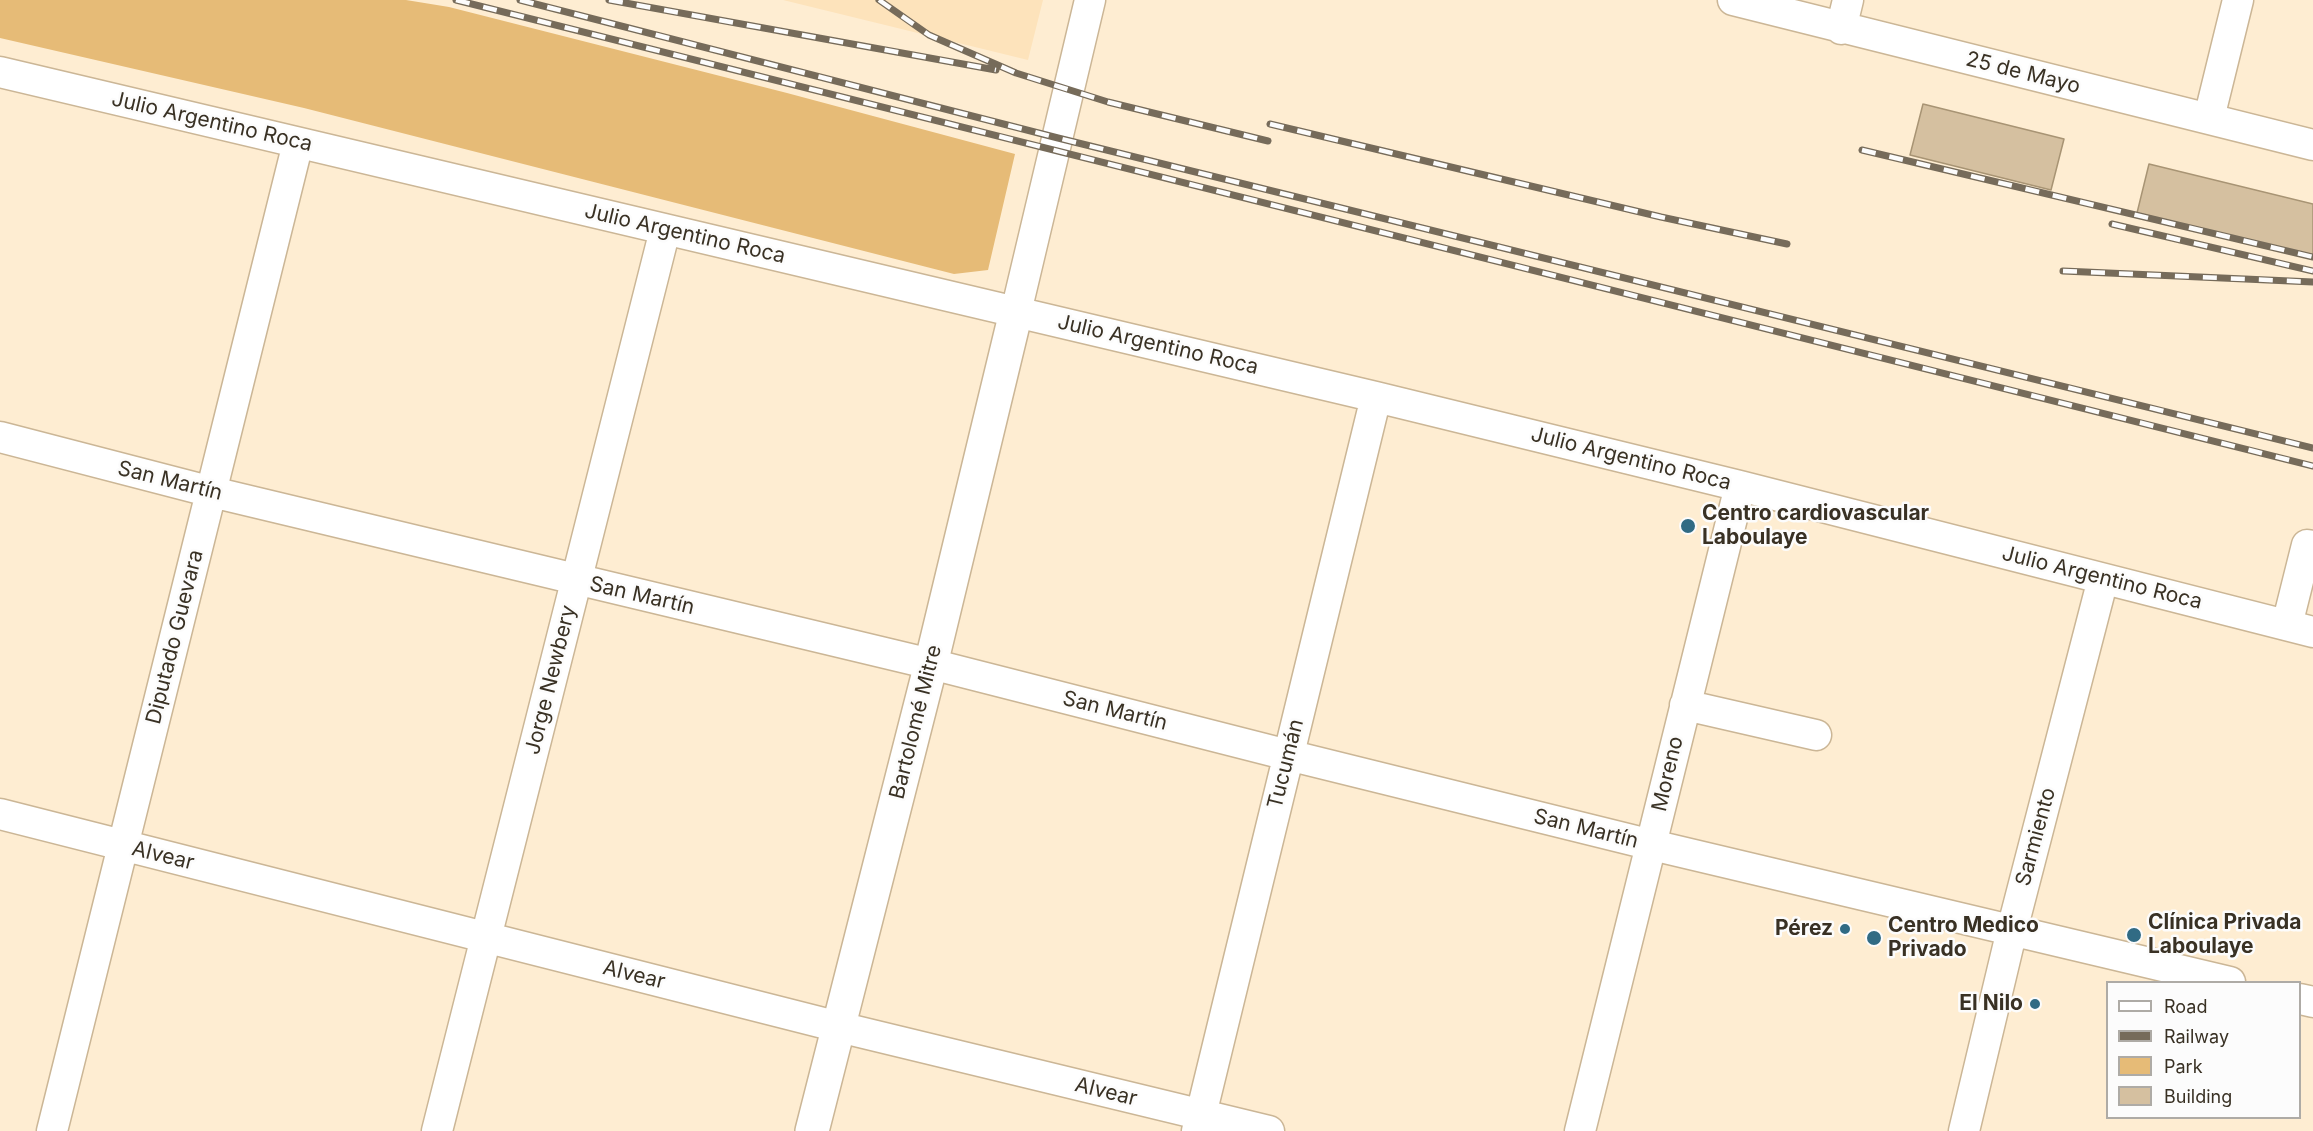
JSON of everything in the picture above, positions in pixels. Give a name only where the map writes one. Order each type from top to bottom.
[{"type":"main road","name":"Bartolomé Mitre","points":[[812,1131],[931,664],[1016,312]]},
{"type":"street","points":[[1016,312],[1090,0]]},
{"type":"street","name":"25 de Mayo","points":[[1733,0],[1841,29],[2313,145]]},
{"type":"street","points":[[1841,29],[1848,0]]},
{"type":"street","points":[[2209,118],[2238,0]]},
{"type":"street","name":"Julio Argentino Roca","points":[[0,72],[1376,397],[1740,486],[2300,628]]},
{"type":"street","name":"Diputado Guevara","points":[[52,1131],[298,143]]},
{"type":"street","name":"Jorge Newbery","points":[[437,1131],[665,230]]},
{"type":"street","name":"Tucumán","points":[[1200,1123],[1376,397]]},
{"type":"street","name":"San Martín","points":[[0,437],[212,492],[931,664],[1652,845],[2226,981]]},
{"type":"street","name":"Moreno","points":[[1580,1131],[1740,486]]},
{"type":"street","points":[[2300,628],[2307,545],[2313,546]]},
{"type":"street","name":"Sarmiento","points":[[1964,1131],[2012,930],[2103,579]]},
{"type":"street","points":[[1685,705],[1816,735]]},
{"type":"street","name":"Alvear","points":[[0,814],[839,1027],[1200,1123],[1269,1131]]},
{"type":"shaded area","points":[[783,0],[1043,0],[1028,60]]},
{"type":"green space","points":[[0,0],[406,0],[449,7],[1015,154],[988,270],[954,274],[304,108],[0,38]]},
{"type":"building","points":[[1923,104],[2064,139],[2051,190],[1910,155]]},
{"type":"building","points":[[2149,164],[2313,204],[2313,256],[2137,213]]},
{"type":"railway","points":[[456,0],[2313,466]]},
{"type":"railway","points":[[520,0],[1058,138],[2313,448]]},
{"type":"railway","points":[[609,0],[996,70]]},
{"type":"railway","points":[[879,0],[929,35],[1016,73],[1108,102],[1268,141]]},
{"type":"railway","points":[[1270,124],[1661,217],[1787,244]]},
{"type":"railway","points":[[1862,150],[2313,257]]},
{"type":"railway","points":[[2112,224],[2313,271]]},
{"type":"railway","points":[[2063,271],[2313,282]]},
{"type":"place","name":"Centro cardiovascular Laboulaye","points":[[1688,526]]},
{"type":"place","name":"Pérez","points":[[1845,929]]},
{"type":"place","name":"Clínica Privada Laboulaye","points":[[2134,935]]},
{"type":"place","name":"Centro Medico Privado","points":[[1874,938]]},
{"type":"place","name":"El Nilo","points":[[2035,1004]]}]
